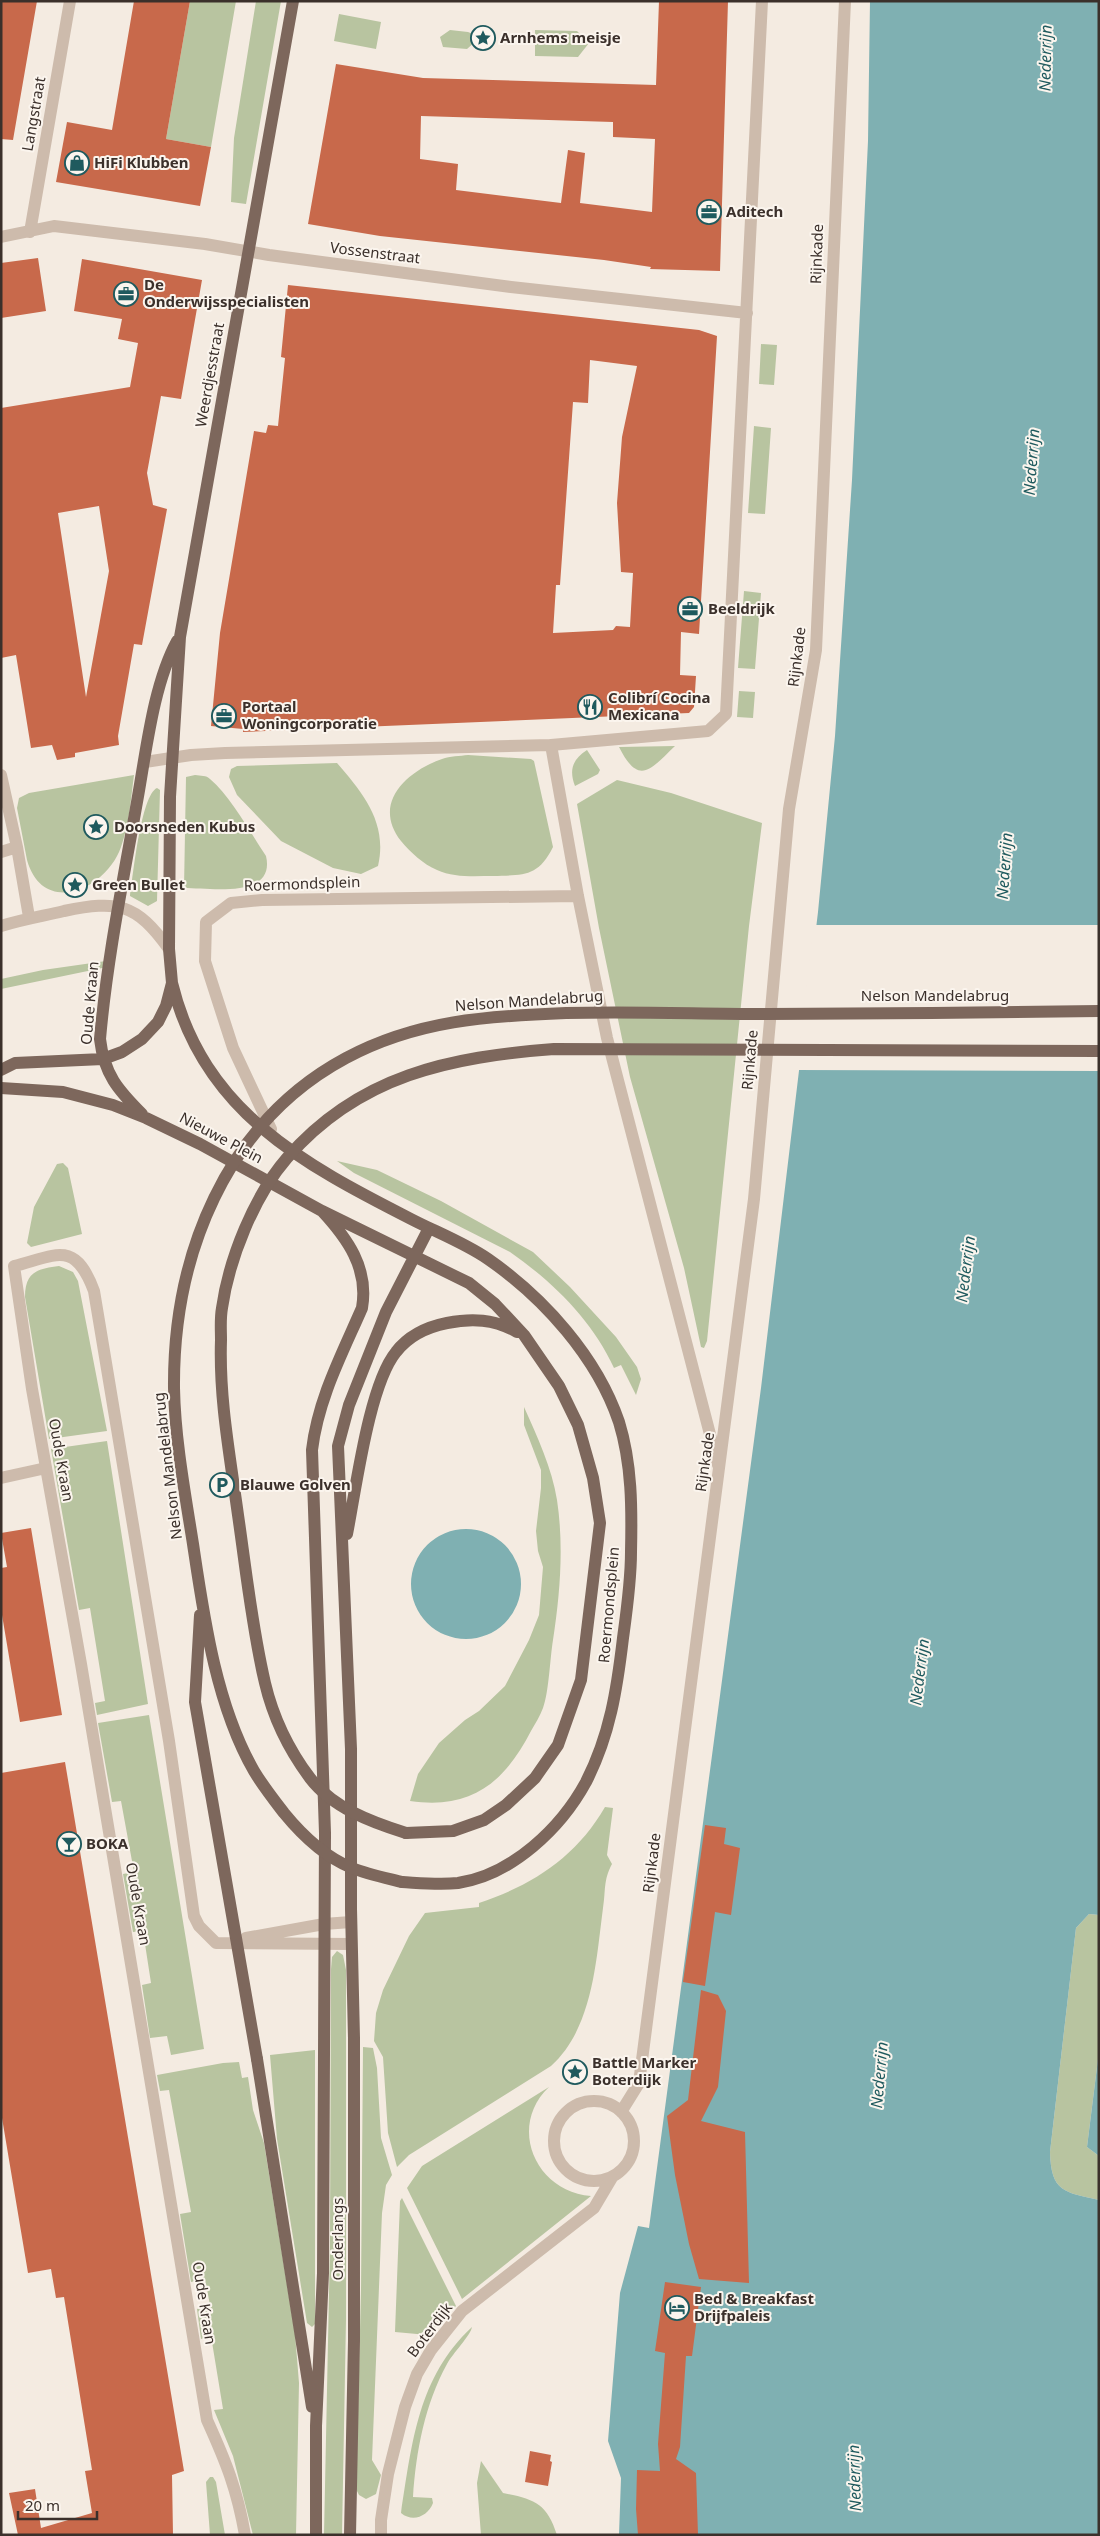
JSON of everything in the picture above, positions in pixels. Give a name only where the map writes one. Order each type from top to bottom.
[{"type":"main road","name":"Weerdjesstraat","points":[[169,949],[170,797],[174,758],[180,637],[294,1]]},
{"type":"main road","name":"Weerdjesstraat","points":[[118,906],[166,661],[180,637]]},
{"type":"main road","name":"Oude Kraan","points":[[118,906],[100,1039],[103,1059],[117,1089],[146,1118]]},
{"type":"main road","points":[[1,1070],[15,1063],[103,1059],[122,1052],[158,1022],[166,1006],[172,983],[169,949]]},
{"type":"main road","name":"Roermondsplein","points":[[172,983],[179,1012],[186,1029],[208,1067],[240,1108],[276,1141],[316,1169],[486,1258],[532,1294],[574,1343],[605,1390],[619,1422],[631,1488],[630,1578],[615,1702],[593,1768],[576,1801],[552,1829],[527,1851],[480,1877],[455,1883],[402,1882]]},
{"type":"main road","name":"Nelson Mandelabrug","points":[[402,1882],[351,1868],[316,1846],[292,1823],[266,1790],[248,1760],[220,1687],[201,1598],[177,1427],[174,1392],[178,1315],[199,1229],[217,1191],[248,1140],[284,1101],[342,1060],[379,1042],[417,1030],[468,1018],[626,1011],[775,1014],[1099,1011]]},
{"type":"main road","name":"Roermondsplein","points":[[414,1254],[469,1283],[495,1304],[524,1335],[559,1386],[578,1425],[593,1478],[600,1523],[581,1680],[558,1745],[535,1778],[506,1805],[484,1820],[447,1832],[406,1833],[367,1820],[349,1810],[312,1781],[282,1734],[265,1684],[225,1426],[220,1374],[222,1309],[242,1235],[261,1198],[285,1160],[312,1132],[342,1109],[377,1088],[417,1072],[460,1060],[506,1053],[554,1049],[1099,1051]]},
{"type":"main road","name":"Nieuwe Plein","points":[[1,1088],[63,1092],[113,1105],[146,1118],[200,1144],[322,1211],[414,1254]]},
{"type":"main road","points":[[322,1211],[351,1246],[363,1280],[364,1294],[362,1308],[321,1405],[312,1450],[316,1625],[322,1722],[324,1945]]},
{"type":"main road","points":[[351,1944],[350,1749],[338,1446],[343,1421],[386,1312],[414,1254],[429,1228]]},
{"type":"main road","points":[[342,1556],[368,1426],[385,1371],[395,1353],[416,1334],[432,1326],[466,1320],[483,1320],[504,1325],[524,1335]]},
{"type":"main road","points":[[201,1598],[195,1702],[257,2059],[307,2380],[316,2426]]},
{"type":"main road","name":"Onderlangs","points":[[350,2535],[354,2246],[351,1944]]},
{"type":"main road","name":"Onderlangs","points":[[316,2535],[316,2426],[323,2273],[324,1945]]},
{"type":"street","name":"Langstraat","points":[[30,232],[70,1]]},
{"type":"street","points":[[145,762],[190,754],[551,745],[708,731],[726,714],[762,1]]},
{"type":"street","name":"Rijnkade","points":[[621,2112],[639,2082],[720,1473],[754,1200],[789,809],[816,650],[845,1]]},
{"type":"street","name":"Vossenstraat","points":[[1,237],[54,226],[205,244],[249,252],[512,287],[747,313]]},
{"type":"street","points":[[551,745],[578,896],[607,1038],[720,1473]]},
{"type":"street","points":[[1,774],[17,847],[29,917]]},
{"type":"street","points":[[1,852],[17,847]]},
{"type":"street","name":"Roermondsplein","points":[[276,1141],[233,1048],[206,961],[206,922],[230,903],[262,900],[578,896]]},
{"type":"street","points":[[1,926],[29,917],[84,906],[118,906],[147,922],[169,949]]},
{"type":"street","name":"Oude Kraan","points":[[216,1943],[199,1926],[194,1916],[166,1724],[94,1291],[87,1272],[80,1262],[71,1257],[61,1254],[14,1266],[18,1305],[81,1664],[207,2420],[229,2467],[240,2503],[245,2535]]},
{"type":"street","points":[[1,1478],[46,1468]]},
{"type":"street","points":[[216,1943],[324,1924],[351,1922]]},
{"type":"street","points":[[216,1943],[351,1944]]},
{"type":"street","points":[[583,2103],[603,2103],[621,2112],[629,2122],[633,2134],[630,2158],[622,2169],[613,2176],[601,2181],[588,2181],[576,2177],[565,2169],[558,2158],[554,2145],[555,2131],[566,2114],[583,2103]]},
{"type":"street","name":"Boterdijk","points":[[381,2535],[381,2520],[388,2474],[405,2407],[417,2374],[431,2350],[462,2312],[594,2208],[613,2176]]},
{"type":"green space","points":[[190,1],[236,1],[211,147],[166,139]]},
{"type":"green space","points":[[256,1],[281,1],[246,204],[231,202],[234,138]]},
{"type":"green space","points":[[339,14],[381,22],[376,49],[334,41]]},
{"type":"green space","points":[[450,30],[473,34],[476,41],[467,49],[443,47],[440,37]]},
{"type":"green space","points":[[535,30],[577,31],[589,43],[578,57],[535,56]]},
{"type":"green space","points":[[761,344],[777,345],[774,385],[759,384]]},
{"type":"green space","points":[[754,426],[771,428],[765,514],[748,513]]},
{"type":"green space","points":[[744,591],[761,593],[755,669],[738,668]]},
{"type":"green space","points":[[739,691],[755,692],[753,718],[737,717]]},
{"type":"green space","points":[[675,746],[652,767],[646,770],[639,770],[633,767],[619,747]]},
{"type":"green space","points":[[587,750],[600,770],[598,774],[575,786],[572,775],[573,766],[578,758]]},
{"type":"green space","points":[[468,755],[531,759],[534,761],[553,847],[542,864],[536,869],[522,874],[504,876],[465,876],[444,873],[427,865],[401,841],[393,827],[390,814],[391,802],[397,791],[405,781],[428,765],[442,759]]},
{"type":"green space","points":[[337,763],[364,797],[376,822],[380,850],[378,866],[361,874],[333,868],[281,841],[237,795],[229,777],[231,769],[237,766]]},
{"type":"green space","points":[[134,775],[126,830],[121,847],[113,862],[102,875],[89,885],[74,891],[60,892],[46,888],[35,878],[27,860],[17,808],[19,798],[29,793]]},
{"type":"green space","points":[[195,775],[207,777],[218,786],[233,805],[266,856],[266,870],[261,879],[252,885],[224,889],[184,888],[186,777]]},
{"type":"green space","points":[[617,780],[671,793],[762,823],[749,926],[707,1341],[704,1348],[701,1347],[684,1268],[630,1077],[599,928],[577,804]]},
{"type":"green space","points":[[157,788],[160,790],[157,901],[148,906],[130,896],[142,820],[151,794]]},
{"type":"green space","points":[[106,961],[107,967],[1,989],[1,979],[43,970]]},
{"type":"green space","points":[[337,1161],[377,1170],[441,1201],[533,1252],[570,1287],[616,1337],[637,1367],[641,1379],[636,1395],[621,1365],[614,1368],[605,1350],[583,1318],[556,1289],[526,1264],[510,1252],[354,1173]]},
{"type":"green space","points":[[63,1163],[68,1168],[82,1234],[31,1247],[27,1243],[34,1207],[57,1164]]},
{"type":"green space","points":[[59,1266],[73,1272],[78,1281],[107,1431],[49,1439],[25,1297],[27,1282],[34,1273]]},
{"type":"green space","points":[[524,1407],[548,1464],[555,1488],[559,1517],[561,1553],[558,1606],[543,1708],[521,1749],[497,1778],[483,1789],[468,1797],[451,1801],[432,1803],[410,1801],[418,1774],[439,1743],[465,1720],[479,1711],[505,1686],[529,1640],[539,1615],[543,1567],[538,1551],[536,1531],[541,1470],[524,1425]]},
{"type":"green space","points":[[107,1441],[148,1704],[97,1715],[95,1703],[105,1701],[90,1608],[79,1610],[51,1449]]},
{"type":"green space","points":[[149,1715],[204,2049],[171,2055],[167,2036],[150,2038],[142,1985],[151,1983],[143,1931],[133,1932],[123,1874],[134,1872],[121,1801],[112,1802],[98,1723]]},
{"type":"green space","points":[[605,1807],[613,1808],[607,1855],[612,1864],[606,1881],[595,1971],[584,2013],[576,2033],[551,2066],[409,2155],[397,2167],[388,2133],[383,2057],[374,2041],[376,2013],[383,1990],[409,1936],[425,1913],[479,1907],[479,1903],[499,1896],[535,1878],[567,1855],[581,1841]]},
{"type":"green space","points":[[1089,1914],[1099,1915],[1099,2051],[1087,2147],[1099,2156],[1099,2200],[1077,2195],[1062,2188],[1053,2175],[1050,2152],[1076,1928]]},
{"type":"green space","points":[[337,1951],[343,1955],[346,1970],[346,2320],[342,2535],[324,2535],[330,2245],[331,1969],[332,1957]]},
{"type":"green space","points":[[363,2047],[373,2048],[377,2068],[381,2138],[392,2175],[386,2185],[382,2213],[372,2460],[381,2475],[376,2494],[366,2499],[359,2495],[356,2489],[361,2290]]},
{"type":"green space","points":[[315,2050],[315,2324],[312,2327],[307,2323],[277,2139],[270,2055]]},
{"type":"green space","points":[[239,2062],[242,2078],[248,2077],[253,2110],[264,2143],[295,2334],[299,2383],[296,2535],[253,2535],[233,2456],[214,2410],[223,2409],[211,2336],[201,2339],[197,2309],[210,2305],[205,2279],[191,2282],[180,2214],[191,2212],[169,2090],[160,2091],[157,2075],[223,2063]]},
{"type":"green space","points":[[549,2087],[536,2103],[530,2120],[529,2138],[534,2155],[542,2170],[555,2183],[572,2192],[591,2196],[462,2299],[407,2188],[422,2166]]},
{"type":"green space","points":[[402,2198],[456,2306],[428,2335],[395,2332],[400,2201]]},
{"type":"green space","points":[[472,2327],[449,2360],[439,2379],[427,2412],[419,2445],[413,2497],[432,2498],[433,2503],[431,2508],[420,2517],[406,2516],[401,2513],[409,2461],[420,2412],[440,2367],[454,2346]]},
{"type":"green space","points":[[481,2461],[503,2493],[531,2500],[544,2509],[557,2535],[481,2535],[477,2483]]},
{"type":"green space","points":[[210,2477],[213,2477],[216,2482],[225,2535],[210,2535],[206,2482]]},
{"type":"water","name":"Nederrijn","points":[[870,1],[1099,1],[1099,1915],[1089,1914],[1076,1928],[1050,2152],[1053,2175],[1062,2188],[1077,2195],[1099,2200],[1099,2535],[619,2535],[621,2478],[608,2441],[620,2293],[638,2226],[649,2228],[761,1388],[818,912],[835,736],[852,480],[868,141]]},
{"type":"water","points":[[466,1529],[487,1534],[505,1545],[516,1563],[521,1584],[516,1605],[505,1623],[487,1634],[466,1639],[445,1634],[427,1623],[416,1605],[411,1584],[416,1563],[427,1545],[445,1534]]},
{"type":"water","points":[[1099,2051],[1099,2156],[1087,2147]]},
{"type":"pier","points":[[814,925],[1099,925],[1099,1071],[797,1070]]},
{"type":"building","points":[[1,1],[37,1],[13,140],[1,139]]},
{"type":"building","points":[[134,1],[190,1],[166,139],[211,147],[200,206],[56,182],[67,122],[112,130]]},
{"type":"building","points":[[659,1],[728,1],[720,271],[650,269],[651,267],[604,260],[380,236],[308,224],[336,64],[423,78],[656,85]],"holes":[[[421,116],[613,122],[613,137],[655,139],[652,212],[580,203],[585,153],[568,150],[561,203],[456,190],[458,164],[420,159]]]},
{"type":"building","points":[[38,258],[46,311],[1,318],[1,263]]},
{"type":"building","points":[[82,259],[202,280],[181,399],[161,396],[147,473],[153,505],[167,509],[142,645],[134,644],[118,736],[119,745],[75,753],[75,757],[57,760],[52,745],[31,748],[16,655],[1,658],[1,408],[130,387],[138,343],[118,339],[122,319],[74,311]],"holes":[[[99,506],[109,571],[86,697],[58,513]]]},
{"type":"building","points":[[288,285],[699,330],[717,336],[699,634],[681,632],[680,675],[696,676],[694,707],[689,713],[243,732],[243,729],[211,726],[220,633],[254,431],[266,433],[268,425],[278,426],[285,358],[281,357]],"holes":[[[590,360],[637,366],[622,437],[617,503],[621,572],[633,573],[630,627],[616,626],[613,630],[553,633],[556,585],[560,585],[573,402],[588,403]]]},
{"type":"building","points":[[31,1528],[62,1715],[20,1722],[1,1609],[1,1568],[7,1567],[1,1533]]},
{"type":"building","points":[[65,1762],[184,2471],[172,2475],[173,2535],[18,2535],[9,2493],[35,2489],[41,2528],[92,2513],[85,2471],[92,2470],[64,2297],[56,2298],[51,2269],[28,2273],[1,2112],[1,1773]]},
{"type":"building","points":[[705,1825],[726,1828],[724,1844],[740,1848],[731,1915],[715,1912],[705,1986],[683,1982]]},
{"type":"building","points":[[701,1990],[718,1995],[726,2011],[718,2087],[701,2121],[745,2132],[749,2283],[699,2279],[689,2244],[675,2175],[667,2116],[688,2100]]},
{"type":"building","points":[[665,2282],[701,2287],[692,2356],[686,2356],[680,2447],[676,2459],[696,2473],[698,2535],[638,2535],[636,2509],[637,2470],[660,2471],[658,2444],[665,2353],[655,2351]]},
{"type":"building","points":[[530,2451],[551,2455],[550,2461],[552,2462],[548,2486],[525,2482]]},
{"type":"place","name":"Arnhems meisje","points":[[483,38]]},
{"type":"place","name":"HiFi Klubben","points":[[77,163]]},
{"type":"place","name":"Aditech","points":[[709,212]]},
{"type":"place","name":"De Onderwijsspecialisten","points":[[126,294]]},
{"type":"place","name":"Beeldrijk","points":[[690,609]]},
{"type":"place","name":"Colibrí Cocina Mexicana","points":[[590,707]]},
{"type":"place","name":"Portaal Woningcorporatie","points":[[224,716]]},
{"type":"place","name":"Doorsneden Kubus","points":[[96,827]]},
{"type":"place","name":"Green Bullet","points":[[75,885]]},
{"type":"place","name":"Blauwe Golven","points":[[222,1485]]},
{"type":"place","name":"BOKA","points":[[69,1844]]},
{"type":"place","name":"Battle Marker Boterdijk","points":[[575,2072]]},
{"type":"place","name":"Bed & Breakfast Drijfpaleis","points":[[677,2308]]}]
